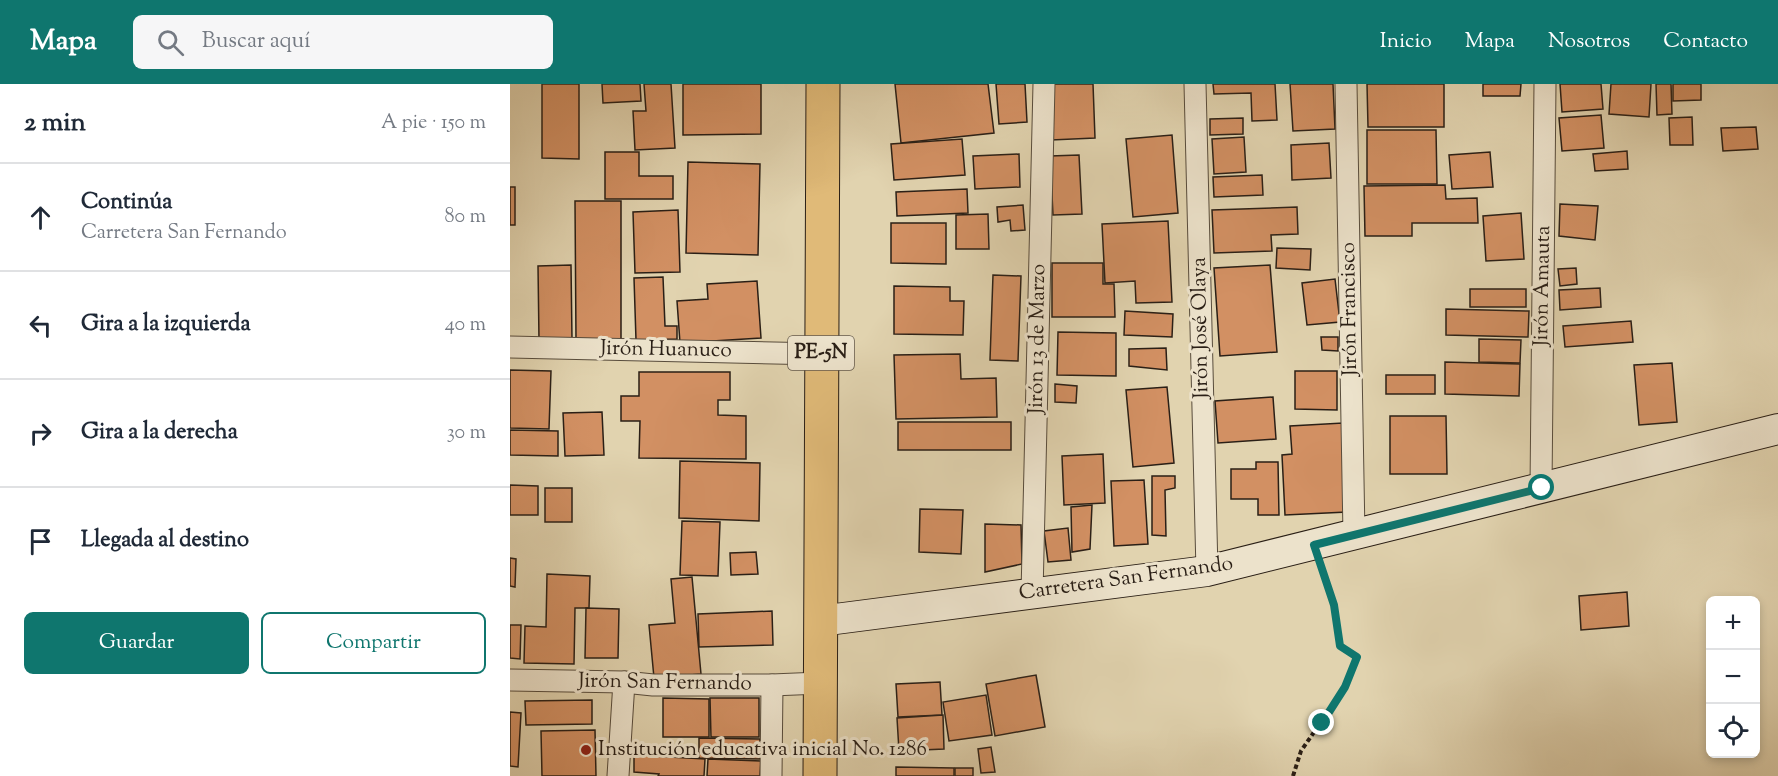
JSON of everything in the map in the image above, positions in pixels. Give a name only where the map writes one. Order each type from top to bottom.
[{"type":"highway","name":"PE-5N","points":[[820,776],[823,84]]},
{"type":"street","name":"Jirón 13 de Marzo","points":[[1032,594],[1044,84]]},
{"type":"street","name":"Jirón José Olaya","points":[[1195,84],[1207,571]]},
{"type":"street","name":"Jirón Francisco","points":[[1346,84],[1354,535]]},
{"type":"street","name":"Jirón Amauta","points":[[1542,488],[1545,84]]},
{"type":"street","name":"Jirón Huanuco","points":[[510,347],[821,354]]},
{"type":"street","name":"Carretera San Fernando","points":[[820,621],[1207,571],[1778,429]]},
{"type":"street","name":"Jirón San Fernando","points":[[510,680],[624,682],[653,685],[820,683]]},
{"type":"street","points":[[618,776],[624,682]]},
{"type":"street","points":[[771,776],[772,685]]},
{"type":"path","points":[[1293,776],[1301,751],[1345,687],[1357,657],[1340,646],[1334,605],[1314,545]]},
{"type":"building","points":[[542,84],[579,84],[579,159],[542,158]]},
{"type":"building","points":[[602,84],[640,84],[641,101],[603,103]]},
{"type":"building","points":[[644,84],[671,84],[675,148],[635,150],[633,111],[646,111]]},
{"type":"building","points":[[683,84],[761,84],[761,134],[683,135]]},
{"type":"building","points":[[895,84],[988,84],[994,133],[901,143]]},
{"type":"building","points":[[996,84],[1025,84],[1027,122],[999,124]]},
{"type":"building","points":[[1048,84],[1093,84],[1095,138],[1051,140]]},
{"type":"building","points":[[1213,84],[1275,84],[1277,120],[1252,121],[1251,93],[1214,94]]},
{"type":"building","points":[[1290,84],[1333,84],[1335,129],[1293,131]]},
{"type":"building","points":[[1367,84],[1444,84],[1444,127],[1368,127]]},
{"type":"building","points":[[1483,84],[1521,84],[1520,96],[1483,96]]},
{"type":"building","points":[[1560,84],[1601,84],[1603,109],[1562,112]]},
{"type":"building","points":[[1611,84],[1651,84],[1649,117],[1609,114]]},
{"type":"building","points":[[1656,84],[1671,84],[1672,114],[1657,115]]},
{"type":"building","points":[[1673,84],[1701,84],[1701,100],[1673,101]]},
{"type":"building","points":[[1601,115],[1604,148],[1562,151],[1559,118]]},
{"type":"building","points":[[1692,117],[1693,145],[1670,145],[1669,118]]},
{"type":"building","points":[[1243,118],[1243,134],[1210,135],[1210,119]]},
{"type":"building","points":[[1756,127],[1758,149],[1723,151],[1721,128]]},
{"type":"building","points":[[1367,130],[1436,130],[1437,184],[1367,184]]},
{"type":"building","points":[[1172,135],[1178,213],[1133,217],[1126,139]]},
{"type":"building","points":[[1244,137],[1246,172],[1214,174],[1212,139]]},
{"type":"building","points":[[962,139],[965,175],[894,180],[891,144]]},
{"type":"building","points":[[1329,143],[1331,178],[1292,180],[1291,145]]},
{"type":"building","points":[[1627,151],[1628,169],[1595,171],[1593,154]]},
{"type":"building","points":[[605,152],[639,152],[639,176],[673,176],[673,199],[605,199]]},
{"type":"building","points":[[1490,152],[1493,187],[1452,189],[1449,155]]},
{"type":"building","points":[[1019,154],[1020,187],[975,189],[973,156]]},
{"type":"building","points":[[1079,155],[1082,214],[1053,215],[1050,156]]},
{"type":"building","points":[[688,162],[760,164],[758,255],[686,253]]},
{"type":"building","points":[[1262,175],[1263,195],[1214,197],[1213,177]]},
{"type":"building","points":[[1445,185],[1446,199],[1477,198],[1478,223],[1412,223],[1412,236],[1365,236],[1364,186]]},
{"type":"building","points":[[510,187],[515,187],[515,225],[510,225]]},
{"type":"building","points":[[967,189],[968,213],[897,216],[896,192]]},
{"type":"building","points":[[575,201],[621,201],[621,340],[576,340]]},
{"type":"building","points":[[1560,204],[1598,206],[1595,240],[1559,236]]},
{"type":"building","points":[[1023,205],[1025,230],[1011,231],[1010,220],[998,222],[997,207]]},
{"type":"building","points":[[1297,207],[1298,234],[1271,235],[1272,251],[1214,253],[1212,210]]},
{"type":"building","points":[[678,210],[680,272],[635,273],[633,212]]},
{"type":"building","points":[[1521,213],[1524,259],[1486,261],[1483,216]]},
{"type":"building","points":[[988,214],[989,249],[956,249],[956,215]]},
{"type":"building","points":[[1168,221],[1172,302],[1136,303],[1135,281],[1105,283],[1102,224]]},
{"type":"building","points":[[891,223],[946,223],[946,264],[891,263]]},
{"type":"building","points":[[1277,248],[1311,249],[1310,270],[1276,268]]},
{"type":"building","points":[[1052,263],[1103,263],[1103,284],[1114,284],[1115,317],[1052,317]]},
{"type":"building","points":[[571,265],[572,339],[539,340],[538,266]]},
{"type":"building","points":[[1270,265],[1277,352],[1220,356],[1214,268]]},
{"type":"building","points":[[1576,268],[1577,284],[1560,286],[1558,269]]},
{"type":"building","points":[[993,275],[1021,276],[1018,361],[990,360]]},
{"type":"building","points":[[663,277],[665,326],[677,326],[677,339],[636,340],[634,278]]},
{"type":"building","points":[[1335,279],[1340,322],[1307,325],[1302,283]]},
{"type":"building","points":[[757,281],[761,338],[680,343],[677,301],[708,299],[707,284]]},
{"type":"building","points":[[894,286],[950,287],[950,301],[964,301],[963,335],[894,334]]},
{"type":"building","points":[[1600,288],[1601,307],[1560,310],[1559,290]]},
{"type":"building","points":[[1470,289],[1526,289],[1526,307],[1470,307]]},
{"type":"building","points":[[1446,309],[1529,311],[1528,337],[1446,335]]},
{"type":"building","points":[[1125,311],[1173,314],[1172,337],[1124,335]]},
{"type":"building","points":[[1631,321],[1633,342],[1565,347],[1563,326]]},
{"type":"building","points":[[1058,332],[1116,333],[1116,376],[1057,375]]},
{"type":"building","points":[[1321,337],[1338,337],[1338,351],[1322,350]]},
{"type":"building","points":[[1479,339],[1521,340],[1520,363],[1479,362]]},
{"type":"building","points":[[1166,348],[1167,370],[1129,366],[1129,349]]},
{"type":"building","points":[[960,354],[961,379],[996,378],[997,417],[896,419],[894,355]]},
{"type":"building","points":[[1445,362],[1520,364],[1519,396],[1445,394]]},
{"type":"building","points":[[1672,363],[1677,422],[1639,425],[1634,365]]},
{"type":"building","points":[[510,370],[551,371],[549,429],[510,428]]},
{"type":"building","points":[[1295,371],[1337,371],[1337,410],[1295,409]]},
{"type":"building","points":[[639,372],[730,372],[730,400],[718,400],[718,415],[746,416],[746,459],[639,458],[640,421],[621,421],[621,396],[639,396]]},
{"type":"building","points":[[1386,375],[1435,375],[1435,394],[1386,394]]},
{"type":"building","points":[[1055,384],[1077,386],[1076,403],[1055,402]]},
{"type":"building","points":[[1167,387],[1174,463],[1133,467],[1126,390]]},
{"type":"building","points":[[1273,397],[1276,439],[1218,443],[1215,401]]},
{"type":"building","points":[[602,412],[604,455],[565,456],[563,413]]},
{"type":"building","points":[[1390,416],[1446,416],[1447,474],[1390,474]]},
{"type":"building","points":[[898,422],[1011,422],[1011,450],[898,450]]},
{"type":"building","points":[[1343,423],[1347,512],[1285,515],[1282,455],[1292,454],[1290,426]]},
{"type":"building","points":[[510,430],[558,431],[558,456],[510,455]]},
{"type":"building","points":[[1103,454],[1105,503],[1064,505],[1062,456]]},
{"type":"building","points":[[680,461],[760,463],[759,521],[679,518]]},
{"type":"building","points":[[1256,462],[1278,462],[1279,515],[1258,515],[1258,499],[1231,499],[1231,469],[1256,469]]},
{"type":"building","points":[[1152,476],[1175,476],[1175,488],[1165,490],[1166,536],[1152,535]]},
{"type":"building","points":[[1144,480],[1148,544],[1114,546],[1111,481]]},
{"type":"building","points":[[510,485],[538,486],[538,515],[510,515]]},
{"type":"building","points":[[545,488],[572,488],[572,522],[545,522]]},
{"type":"building","points":[[1092,505],[1090,549],[1072,552],[1071,507]]},
{"type":"building","points":[[920,509],[963,510],[961,554],[919,552]]},
{"type":"building","points":[[682,521],[720,522],[718,576],[680,575]]},
{"type":"building","points":[[985,524],[1021,525],[1022,564],[985,572]]},
{"type":"building","points":[[1068,528],[1071,560],[1048,562],[1044,531]]},
{"type":"building","points":[[756,552],[758,574],[731,575],[730,553]]},
{"type":"building","points":[[510,558],[516,559],[515,587],[510,586]]},
{"type":"building","points":[[547,574],[590,576],[589,608],[575,608],[574,664],[524,663],[525,626],[546,627]]},
{"type":"building","points":[[692,577],[701,674],[654,678],[649,625],[675,623],[671,579]]},
{"type":"building","points":[[1627,592],[1629,626],[1581,630],[1579,596]]},
{"type":"building","points":[[586,608],[619,609],[618,658],[585,658]]},
{"type":"building","points":[[772,611],[773,645],[699,647],[698,614]]},
{"type":"building","points":[[510,625],[521,625],[520,659],[510,658]]},
{"type":"building","points":[[1036,675],[1045,727],[995,736],[986,684]]},
{"type":"building","points":[[940,682],[942,715],[898,717],[896,684]]},
{"type":"building","points":[[986,695],[992,735],[949,741],[943,702]]},
{"type":"building","points":[[663,698],[709,699],[709,737],[663,737]]},
{"type":"building","points":[[710,698],[759,698],[759,737],[711,737]]},
{"type":"building","points":[[592,700],[592,724],[526,725],[525,701]]},
{"type":"building","points":[[510,712],[521,713],[518,767],[510,766]]},
{"type":"building","points":[[943,715],[944,749],[899,751],[897,718]]},
{"type":"building","points":[[595,730],[596,776],[542,776],[541,731]]},
{"type":"building","points":[[699,738],[760,739],[760,759],[699,758]]},
{"type":"building","points":[[991,747],[995,772],[981,773],[978,749]]},
{"type":"building","points":[[634,755],[705,759],[704,776],[658,776],[659,774],[634,772]]},
{"type":"building","points":[[708,759],[761,761],[760,776],[707,776]]},
{"type":"building","points":[[896,767],[954,768],[954,776],[896,776]]},
{"type":"building","points":[[955,768],[973,768],[973,776],[955,776]]},
{"type":"place","name":"Institución educativa inicial No. 1286","points":[[586,750]]},
{"type":"route","points":[[1322,723],[1345,687],[1357,657],[1340,646],[1334,605],[1314,545],[1542,488]]}]
